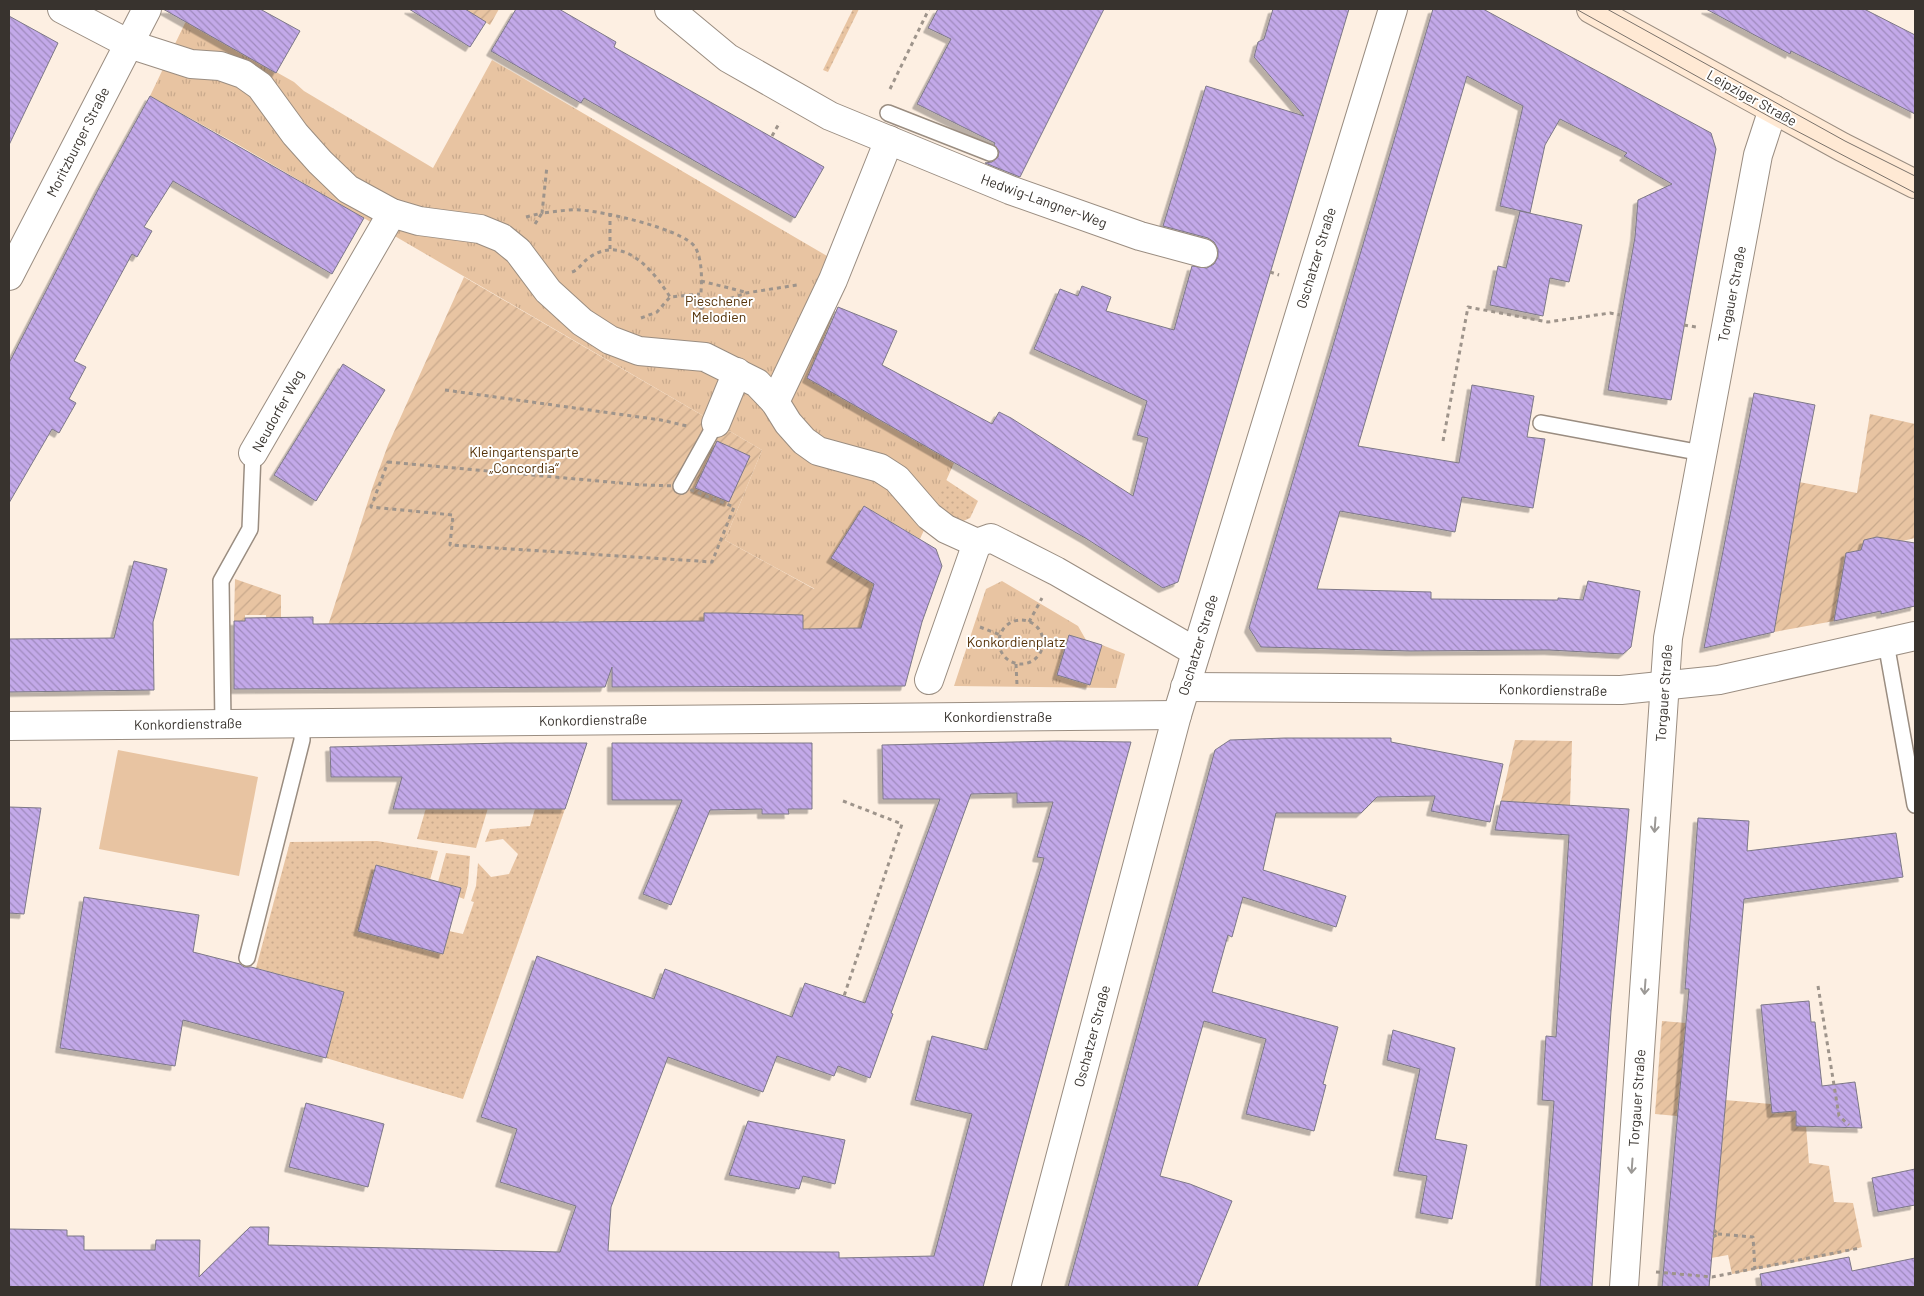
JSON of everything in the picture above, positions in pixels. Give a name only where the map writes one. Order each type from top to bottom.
[{"type":"main road","name":"Leipziger Straße","points":[[1591,9],[1915,184]]},
{"type":"street","points":[[62,9],[128,44],[191,64],[220,66],[242,74],[260,86],[296,134],[336,179],[368,201],[392,214],[419,221],[480,229],[502,238],[518,251],[542,283],[563,306],[582,322],[610,340],[638,351],[706,357],[758,383],[775,402],[788,423],[804,441],[818,451],[880,468],[897,479],[934,521],[946,529],[976,542],[991,538],[1056,571],[1196,652]]},
{"type":"street","name":"Moritzburger Straße","points":[[9,276],[147,9]]},
{"type":"street","name":"Hedwig-Langner-Weg","points":[[669,9],[728,58],[830,116],[1010,190],[1140,236],[1203,253]]},
{"type":"street","name":"Oschatzer Straße","points":[[1026,1287],[1177,715],[1393,9]]},
{"type":"street","name":"Torgauer Straße","points":[[1624,1287],[1668,638],[1758,155],[1773,109]]},
{"type":"street","points":[[775,402],[832,280],[879,136]]},
{"type":"street","name":"Neudorfer Weg","points":[[253,453],[357,287],[392,214]]},
{"type":"street","points":[[713,428],[737,372]]},
{"type":"street","points":[[929,680],[976,542]]},
{"type":"street","name":"Konkordienstraße","points":[[1186,687],[1621,690],[1719,680],[1915,636]]},
{"type":"street","name":"Konkordienstraße","points":[[9,726],[1177,715]]},
{"type":"lane","points":[[888,113],[990,153]]},
{"type":"lane","points":[[1541,423],[1702,453]]},
{"type":"lane","points":[[681,486],[713,428]]},
{"type":"lane","name":"Neudorfer Weg","points":[[224,724],[221,581],[250,529],[253,453]]},
{"type":"lane","points":[[1886,643],[1915,805]]},
{"type":"lane","points":[[247,958],[302,740],[302,723]]},
{"type":"path","points":[[879,136],[929,9]]},
{"type":"path","points":[[518,251],[542,213],[547,166]]},
{"type":"path","points":[[542,213],[578,210],[610,213],[668,232],[694,245],[700,258],[701,280],[700,309],[694,330],[703,339],[706,357]]},
{"type":"path","points":[[610,213],[610,249]]},
{"type":"path","points":[[542,283],[576,270],[590,256],[610,249],[640,259],[658,276],[670,297]]},
{"type":"path","points":[[576,270],[579,277]]},
{"type":"path","points":[[701,280],[746,293]]},
{"type":"path","points":[[700,309],[746,293],[832,280]]},
{"type":"path","points":[[640,318],[657,312],[670,297],[700,294]]},
{"type":"path","points":[[1443,441],[1468,307],[1548,322],[1610,314],[1620,315]]},
{"type":"path","points":[[446,390],[713,428]]},
{"type":"path","points":[[388,462],[643,485],[681,486],[734,507],[712,562],[450,545],[453,515],[371,507],[388,462]]},
{"type":"path","points":[[1014,621],[1029,622],[1040,630],[1043,643],[1042,650],[1033,660],[1016,664],[1003,655],[999,643],[1000,635],[1004,628],[1014,621]]},
{"type":"path","points":[[843,801],[902,824],[844,996]]},
{"type":"path","points":[[1818,986],[1839,1116],[1849,1126]]},
{"type":"path","points":[[1714,1230],[1718,1234]]},
{"type":"path","points":[[1713,1237],[1718,1234],[1753,1237],[1755,1269]]},
{"type":"path","points":[[1666,1272],[1712,1277],[1860,1248]]},
{"type":"green space","points":[[465,9],[499,9],[490,25]]},
{"type":"green space","points":[[853,9],[859,9],[828,72],[823,70]]},
{"type":"green space","name":"Pieschener Melodien","points":[[186,21],[294,82],[304,91],[433,168],[492,60],[851,270],[808,378],[954,463],[920,539],[864,506],[815,589],[725,540],[762,450],[235,143],[150,96]]},
{"type":"green space","name":"Kleingartensparte „Concordia“","points":[[464,277],[762,450],[725,540],[814,589],[831,558],[874,584],[861,628],[803,629],[803,615],[704,613],[704,624],[584,631],[583,621],[559,621],[558,632],[485,623],[348,624],[325,635],[388,445]]},
{"type":"green space","points":[[1870,414],[1915,424],[1915,538],[1886,545],[1877,537],[1864,540],[1864,549],[1846,554],[1834,621],[1774,632],[1799,482],[1857,493]]},
{"type":"green space","points":[[919,462],[978,501],[970,518],[959,523],[948,519],[918,481]]},
{"type":"green space","points":[[235,579],[281,595],[281,632],[267,632],[266,615],[245,615],[245,621],[234,621]]},
{"type":"green space","name":"Konkordienplatz","points":[[1002,581],[1078,626],[1086,640],[1069,635],[1057,675],[1089,685],[1102,645],[1125,654],[1116,688],[954,686],[986,589]]},
{"type":"green space","points":[[1515,740],[1572,741],[1570,806],[1501,801]]},
{"type":"green space","points":[[118,750],[258,777],[239,876],[99,849]]},
{"type":"green space","points":[[426,808],[488,808],[476,848],[417,839]]},
{"type":"green space","points":[[535,809],[565,809],[463,1099],[326,1058],[344,992],[256,968],[290,842],[377,841],[438,851],[430,880],[376,865],[358,931],[443,954],[449,931],[463,934],[474,902],[471,901],[476,886],[478,863],[491,877],[509,874],[518,854],[503,839],[485,842],[490,829],[530,826]]},
{"type":"green space","points":[[446,853],[470,856],[468,884],[464,899],[459,897],[461,888],[438,882]]},
{"type":"green space","points":[[1662,1021],[1686,1023],[1677,1116],[1655,1114]]},
{"type":"green space","points":[[1725,1100],[1771,1104],[1772,1113],[1796,1111],[1806,1126],[1809,1163],[1829,1166],[1834,1202],[1853,1203],[1862,1247],[1838,1254],[1732,1274],[1728,1255],[1711,1258]]},
{"type":"building","points":[[163,9],[260,9],[300,31],[276,73]]},
{"type":"building","points":[[409,9],[465,9],[486,22],[470,47]]},
{"type":"building","points":[[516,9],[559,9],[616,42],[614,47],[824,167],[795,218],[584,98],[581,103],[491,51]]},
{"type":"building","points":[[938,9],[1104,9],[1020,177],[985,163],[992,162],[998,157],[999,151],[994,145],[995,143],[917,104],[951,39],[928,28]]},
{"type":"building","points":[[1273,9],[1349,9],[1178,582],[1163,588],[1087,539],[807,378],[838,307],[897,331],[882,365],[992,424],[999,412],[1011,418],[1133,496],[1148,438],[1137,435],[1147,401],[1034,349],[1060,289],[1078,296],[1082,286],[1111,297],[1106,311],[1174,330],[1192,266],[1207,268],[1214,264],[1218,257],[1218,249],[1214,242],[1208,238],[1163,226],[1206,86],[1304,116],[1254,57],[1258,42],[1264,39]]},
{"type":"building","points":[[1433,9],[1483,9],[1711,133],[1716,149],[1671,400],[1608,390],[1635,237],[1638,200],[1672,184],[1624,156],[1627,153],[1560,119],[1545,145],[1530,213],[1500,206],[1523,106],[1467,76],[1358,446],[1459,463],[1472,385],[1534,396],[1527,437],[1545,439],[1533,508],[1462,497],[1455,532],[1340,511],[1317,589],[1431,592],[1431,599],[1558,600],[1558,598],[1583,600],[1588,581],[1640,591],[1631,647],[1623,654],[1549,650],[1410,651],[1261,647],[1249,628]]},
{"type":"building","points":[[1706,9],[1864,9],[1915,35],[1915,114],[1791,51],[1790,54]]},
{"type":"building","points":[[9,16],[58,43],[9,145]]},
{"type":"building","points":[[150,96],[364,218],[332,274],[173,181],[144,227],[152,231],[137,257],[132,254],[74,361],[86,367],[69,399],[76,403],[59,433],[52,429],[9,503],[9,363],[100,186]]},
{"type":"building","points":[[1520,211],[1582,225],[1569,282],[1550,278],[1543,316],[1490,305],[1498,266],[1506,268]]},
{"type":"building","points":[[343,364],[385,390],[316,501],[274,475]]},
{"type":"building","points":[[1754,393],[1815,405],[1774,632],[1704,648]]},
{"type":"building","points":[[717,441],[750,456],[729,502],[695,488]]},
{"type":"building","points":[[864,506],[936,549],[942,566],[922,622],[905,686],[612,687],[612,667],[605,687],[234,689],[234,621],[245,621],[245,618],[313,617],[313,624],[704,621],[704,613],[729,613],[803,615],[803,629],[861,628],[874,584],[831,558]]},
{"type":"building","points":[[1877,537],[1915,543],[1915,606],[1881,614],[1881,611],[1834,621],[1846,553],[1861,550],[1864,540]]},
{"type":"building","points":[[134,561],[167,569],[153,622],[154,690],[9,692],[9,639],[114,638]]},
{"type":"building","points":[[1069,635],[1102,645],[1090,685],[1057,675]]},
{"type":"building","points":[[1391,738],[1391,742],[1503,764],[1490,822],[1431,811],[1435,796],[1377,797],[1361,813],[1276,813],[1263,870],[1346,896],[1336,927],[1243,897],[1232,937],[1228,935],[1212,992],[1338,1027],[1323,1084],[1326,1085],[1314,1131],[1246,1114],[1266,1039],[1204,1021],[1160,1176],[1190,1184],[1232,1201],[1197,1287],[1068,1287],[1215,750],[1230,740]]},
{"type":"building","points":[[1057,741],[1131,742],[983,1287],[9,1287],[9,1229],[67,1230],[67,1236],[84,1236],[84,1250],[155,1250],[156,1240],[200,1240],[199,1277],[250,1227],[269,1227],[268,1245],[560,1252],[576,1206],[500,1182],[517,1129],[481,1117],[537,956],[654,999],[665,969],[792,1017],[805,983],[865,1003],[940,799],[883,799],[882,745]],"holes":[[[1017,793],[1017,803],[1053,802],[1037,857],[1044,858],[987,1050],[932,1036],[915,1100],[972,1114],[934,1256],[839,1258],[839,1252],[608,1251],[611,1207],[668,1057],[763,1092],[777,1056],[834,1076],[838,1066],[870,1078],[893,1014],[891,1013],[971,794]]]},
{"type":"building","points":[[587,743],[565,809],[393,809],[402,777],[331,777],[330,747]]},
{"type":"building","points":[[612,743],[812,743],[812,809],[788,809],[789,814],[762,814],[762,809],[710,810],[671,905],[643,894],[682,800],[612,800]]},
{"type":"building","points":[[1501,801],[1629,809],[1611,1011],[1592,1287],[1540,1287],[1554,1101],[1542,1100],[1546,1036],[1556,1037],[1569,835],[1495,830]]},
{"type":"building","points":[[9,807],[41,808],[24,914],[9,913]]},
{"type":"building","points":[[1698,818],[1749,821],[1747,851],[1896,833],[1903,877],[1744,899],[1709,1287],[1662,1287],[1689,989],[1685,989]]},
{"type":"building","points":[[376,865],[461,888],[443,954],[358,931]]},
{"type":"building","points":[[84,897],[199,915],[193,952],[344,992],[326,1058],[183,1020],[175,1066],[60,1048]]},
{"type":"building","points":[[1809,1001],[1811,1022],[1815,1022],[1822,1086],[1855,1082],[1862,1128],[1796,1126],[1796,1111],[1772,1113],[1761,1005]]},
{"type":"building","points":[[1393,1030],[1455,1048],[1435,1139],[1467,1145],[1452,1219],[1420,1213],[1427,1176],[1398,1171],[1420,1069],[1387,1060]]},
{"type":"building","points":[[306,1103],[384,1124],[368,1187],[289,1167]]},
{"type":"building","points":[[748,1121],[845,1140],[835,1184],[803,1176],[799,1189],[729,1175]]},
{"type":"building","points":[[1915,1169],[1915,1205],[1878,1212],[1872,1178]]},
{"type":"building","points":[[1849,1257],[1852,1271],[1915,1258],[1915,1287],[1762,1287],[1760,1274]]},
{"type":"tram line","points":[[1576,9],[1770,117],[1915,193]]},
{"type":"tram line","points":[[1607,9],[1845,141],[1915,176]]}]
